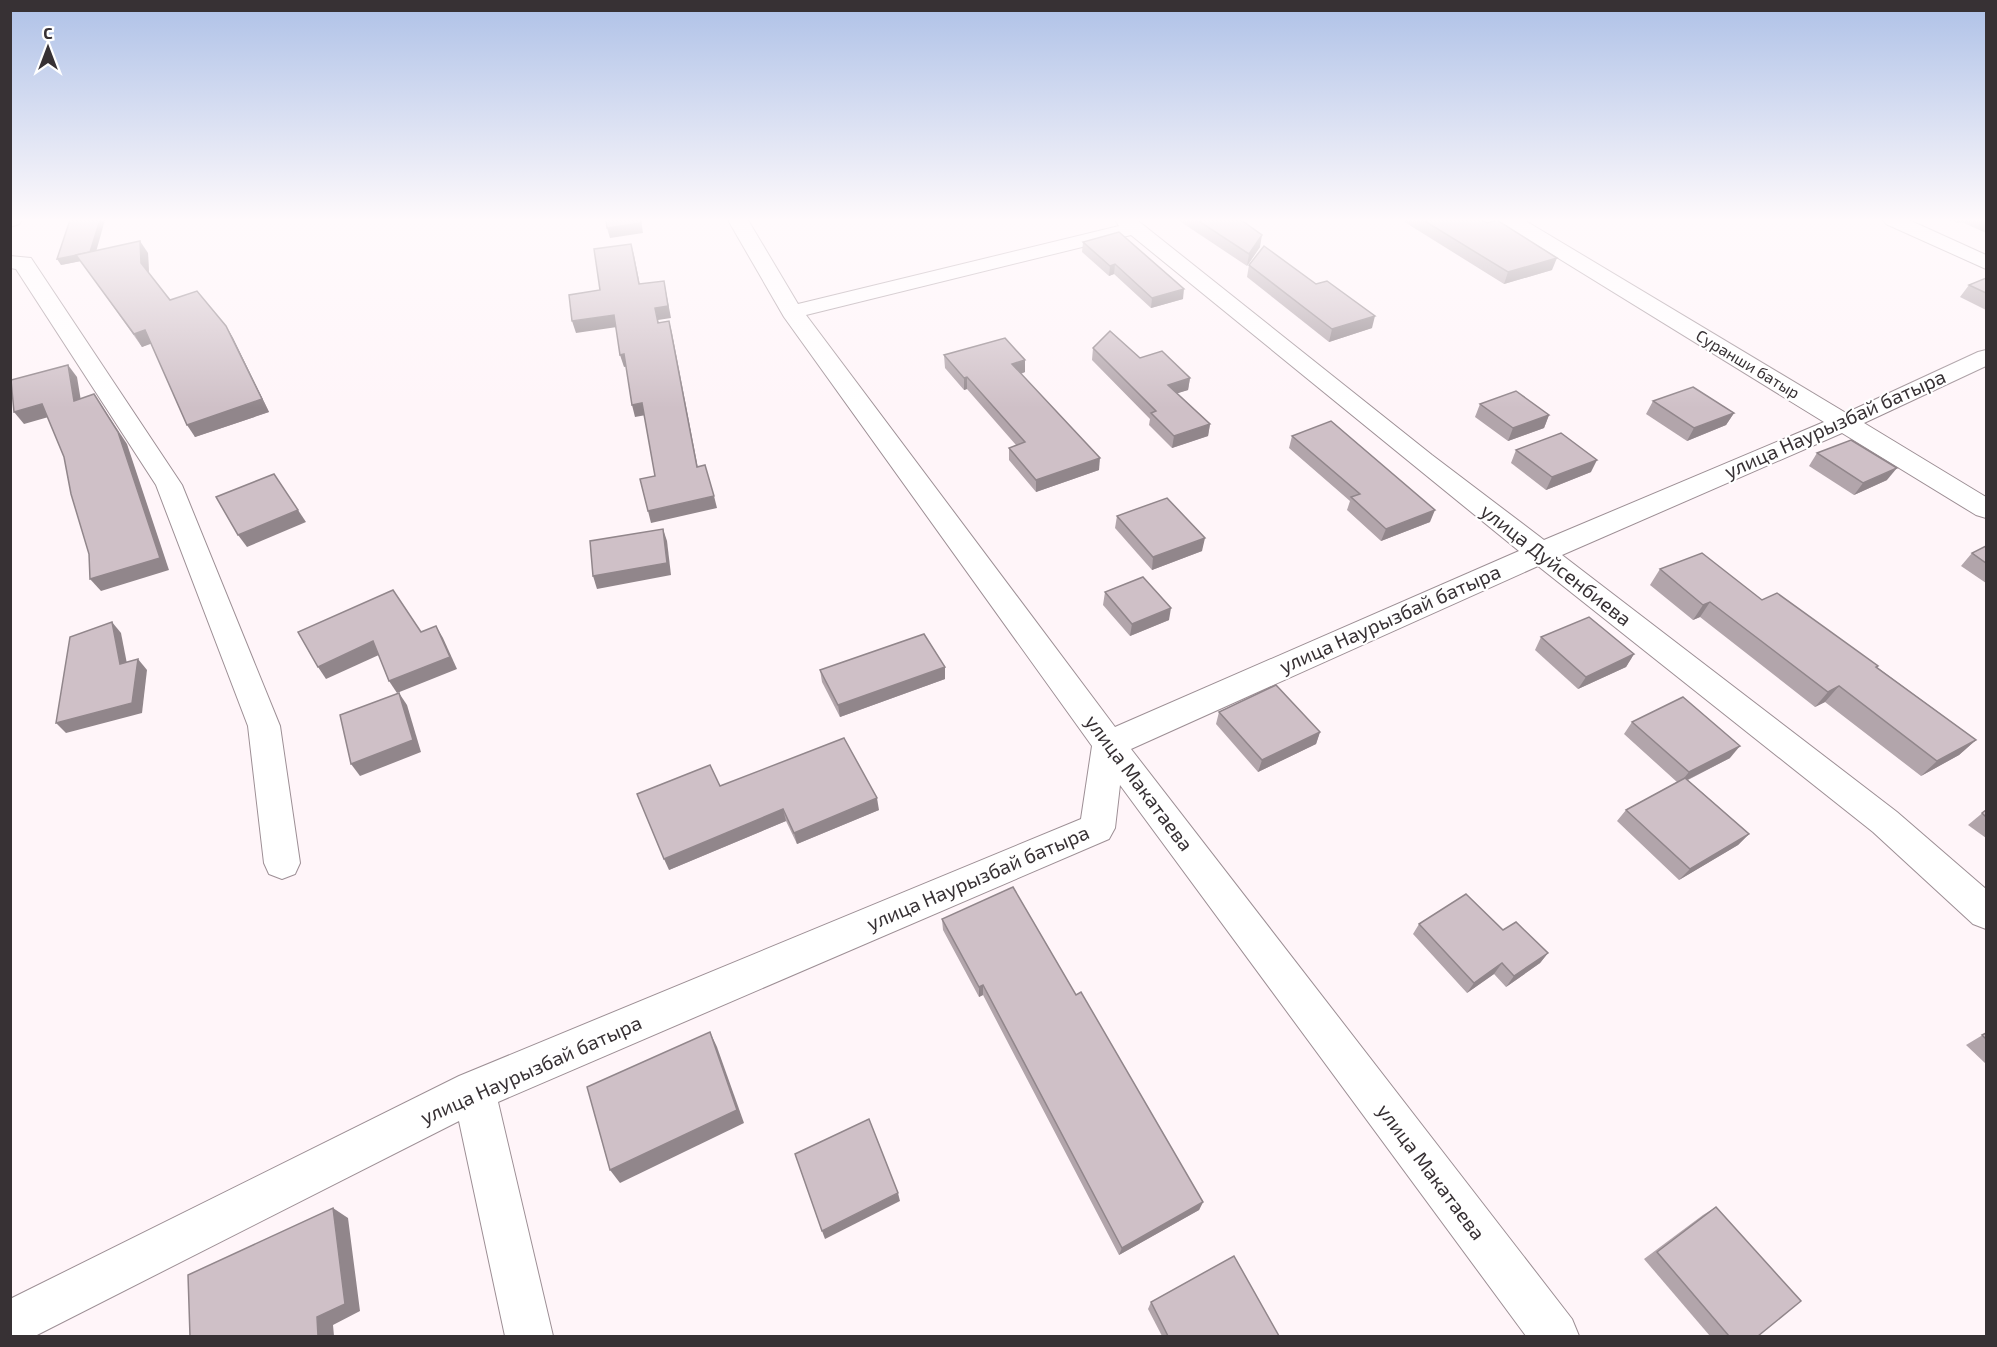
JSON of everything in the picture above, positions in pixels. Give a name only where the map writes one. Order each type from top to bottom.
[{"type":"street","points":[[36,283],[170,485],[264,726],[282,863]]},
{"type":"street","name":"улица Макатаева","points":[[775,283],[792,312],[1109,744],[1555,1336]]},
{"type":"street","points":[[792,312],[904,283]]},
{"type":"street","name":"улица Дуйсенбиева","points":[[1203,283],[1423,461],[1885,822],[1986,912]]},
{"type":"street","name":"Суранши батыр","points":[[1613,283],[1986,509]]},
{"type":"street","name":"улица Наурызбай батыра","points":[[10,1324],[474,1091],[1097,828],[1109,744],[1540,553],[1844,423],[1986,357]]},
{"type":"street","points":[[474,1091],[529,1336]]},
{"type":"building","points":[[96,283],[157,283],[170,300],[197,291],[226,326],[262,399],[187,425],[145,330],[134,334]]},
{"type":"building","points":[[599,283],[664,283],[668,306],[655,308],[658,323],[669,321],[697,467],[705,465],[714,496],[648,511],[640,479],[655,476],[642,403],[632,405],[624,354],[620,355],[614,315],[572,321],[569,295],[600,290]]},
{"type":"building","points":[[1136,283],[1177,283],[1184,289],[1152,298]]},
{"type":"building","points":[[1272,283],[1330,283],[1375,316],[1332,329]]},
{"type":"building","points":[[1986,283],[1986,293],[1969,285]]},
{"type":"building","points":[[1110,331],[1140,358],[1162,351],[1190,378],[1168,385],[1210,424],[1174,436],[1151,413],[1156,411],[1093,348]]},
{"type":"building","points":[[1005,338],[1025,360],[1012,364],[1100,458],[1036,480],[1009,448],[1025,442],[967,377],[964,378],[944,355]]},
{"type":"building","points":[[68,365],[74,401],[94,394],[118,432],[160,558],[90,579],[89,554],[71,494],[64,457],[42,404],[14,412],[11,380]]},
{"type":"building","points":[[1693,387],[1734,413],[1694,428],[1653,401]]},
{"type":"building","points":[[1516,391],[1549,415],[1513,428],[1480,404]]},
{"type":"building","points":[[1331,421],[1435,510],[1386,529],[1351,497],[1360,494],[1292,436]]},
{"type":"building","points":[[1561,433],[1597,460],[1552,477],[1516,450]]},
{"type":"building","points":[[1851,440],[1897,468],[1863,483],[1817,453]]},
{"type":"building","points":[[274,474],[298,510],[238,535],[216,497]]},
{"type":"building","points":[[1167,498],[1205,538],[1153,557],[1117,516]]},
{"type":"building","points":[[663,529],[667,563],[593,576],[590,541]]},
{"type":"building","points":[[1986,546],[1986,563],[1972,553]]},
{"type":"building","points":[[1702,553],[1762,600],[1777,593],[1976,740],[1937,761],[1839,686],[1828,692],[1710,602],[1703,605],[1660,569]]},
{"type":"building","points":[[1143,577],[1171,608],[1132,624],[1105,592]]},
{"type":"building","points":[[393,590],[421,632],[436,626],[450,657],[389,681],[373,641],[318,667],[298,632]]},
{"type":"building","points":[[1589,617],[1634,654],[1586,677],[1541,637]]},
{"type":"building","points":[[112,622],[120,664],[138,659],[132,703],[56,723],[70,637]]},
{"type":"building","points":[[924,634],[945,667],[838,705],[820,670]]},
{"type":"building","points":[[1276,685],[1320,732],[1262,760],[1219,712]]},
{"type":"building","points":[[399,693],[413,740],[351,764],[340,715]]},
{"type":"building","points":[[1683,697],[1740,746],[1689,772],[1632,722]]},
{"type":"building","points":[[844,738],[877,798],[794,833],[783,809],[664,859],[637,794],[710,765],[720,786]]},
{"type":"building","points":[[1685,778],[1749,834],[1690,869],[1626,810]]},
{"type":"building","points":[[1013,887],[1076,995],[1081,992],[1203,1202],[1122,1248],[983,985],[979,987],[942,919]]},
{"type":"building","points":[[1466,894],[1503,930],[1516,922],[1548,953],[1514,976],[1502,963],[1474,983],[1419,924]]},
{"type":"building","points":[[710,1032],[737,1110],[610,1170],[587,1087]]},
{"type":"building","points":[[869,1119],[898,1193],[822,1231],[795,1154]]},
{"type":"building","points":[[1716,1207],[1801,1301],[1758,1336],[1729,1336],[1657,1252]]},
{"type":"building","points":[[333,1208],[345,1304],[317,1317],[318,1336],[190,1336],[188,1275]]},
{"type":"building","points":[[1234,1256],[1279,1336],[1168,1336],[1151,1302]]}]
